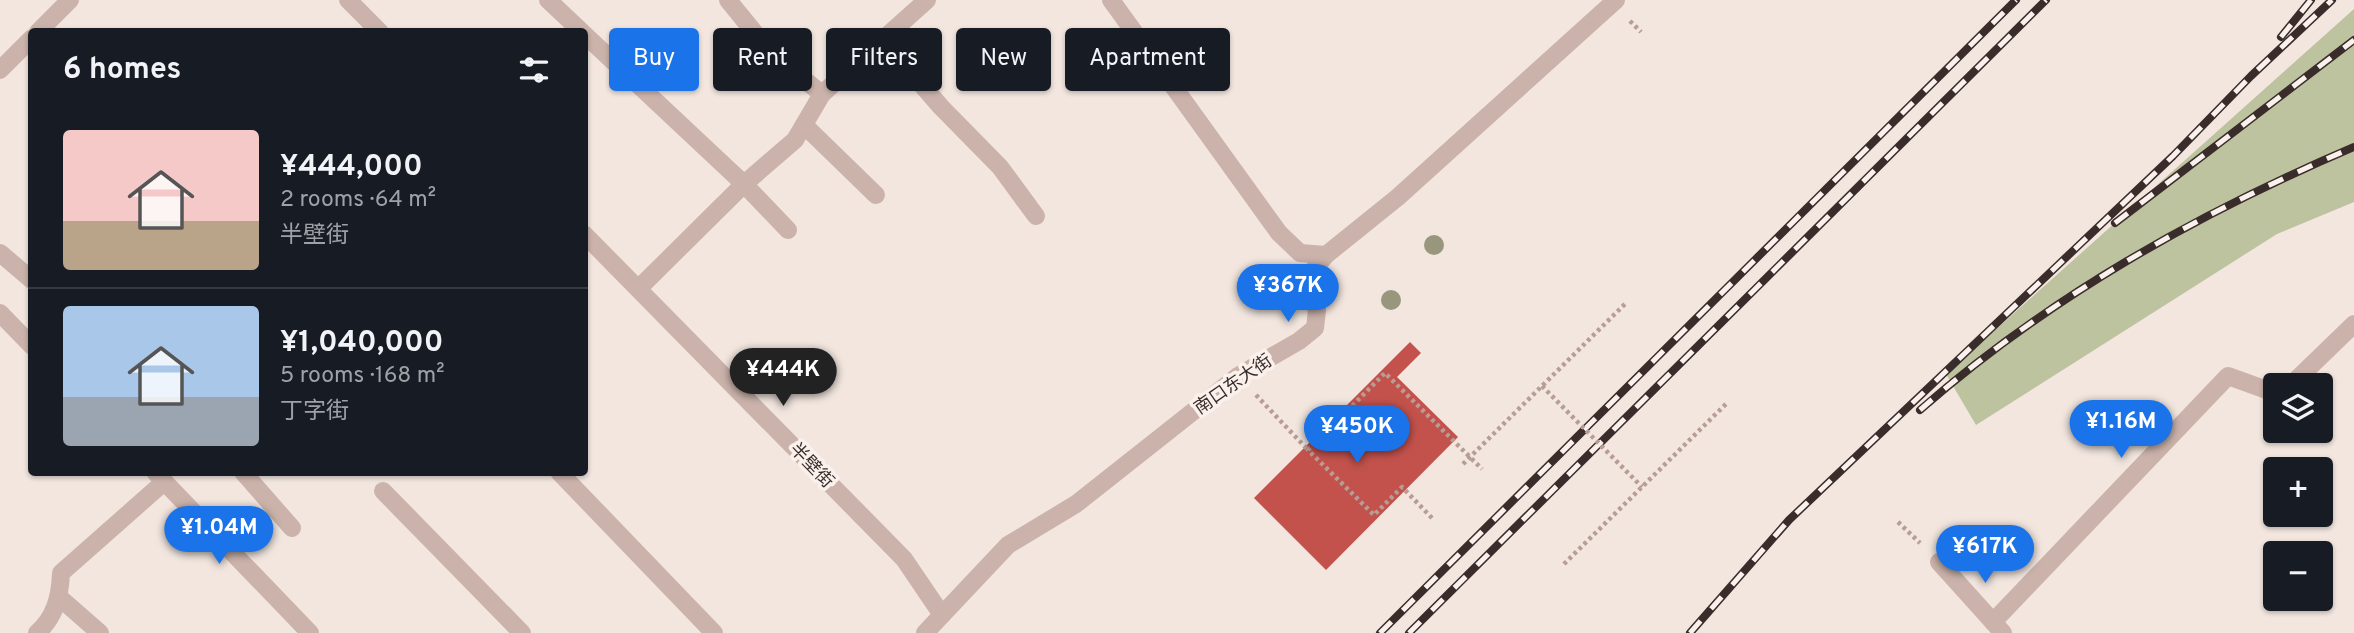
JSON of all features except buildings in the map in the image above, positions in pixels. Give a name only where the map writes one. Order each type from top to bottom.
[{"type":"street","points":[[42,28],[70,0]]},
{"type":"street","points":[[348,0],[376,28]]},
{"type":"street","points":[[548,0],[578,28]]},
{"type":"street","points":[[728,0],[771,53],[822,94]]},
{"type":"street","points":[[896,28],[927,0]]},
{"type":"street","points":[[1111,0],[1279,233],[1300,253],[1326,255]]},
{"type":"street","name":"南口东大街","points":[[925,633],[1008,545],[1076,504],[1238,376],[1299,341],[1314,328],[1317,310],[1309,291],[1310,274],[1326,255],[1398,197],[1613,1]]},
{"type":"street","points":[[588,38],[744,184],[788,230]]},
{"type":"street","points":[[0,70],[28,42]]},
{"type":"street","points":[[639,288],[744,184],[795,139],[826,90]]},
{"type":"street","points":[[927,91],[1000,167],[1036,216]]},
{"type":"street","points":[[804,125],[876,195]]},
{"type":"street","name":"半壁街","points":[[588,238],[904,559],[942,615]]},
{"type":"street","points":[[0,253],[28,277]]},
{"type":"street","points":[[0,313],[28,342]]},
{"type":"street","points":[[2303,373],[2354,324]]},
{"type":"street","points":[[1939,562],[1998,628],[2228,376],[2263,389]]},
{"type":"street","points":[[246,476],[292,528]]},
{"type":"street","points":[[563,476],[715,633]]},
{"type":"street","points":[[37,633],[46,625],[60,597],[61,573],[159,477],[310,633]]},
{"type":"street","points":[[383,491],[522,633]]},
{"type":"street","points":[[60,597],[100,633]]},
{"type":"path","points":[[1463,464],[1626,303]]},
{"type":"path","points":[[1308,450],[1385,373],[1482,469]]},
{"type":"path","points":[[1238,376],[1374,516],[1402,487],[1432,518]]},
{"type":"path","points":[[1542,386],[1642,487]]},
{"type":"path","points":[[1564,564],[1727,403]]},
{"type":"green space","points":[[2354,9],[2354,202],[2277,234],[1976,425],[1946,374]]},
{"type":"railway","points":[[1380,633],[2016,0]]},
{"type":"railway","points":[[1409,633],[2046,0]]},
{"type":"railway","points":[[2281,37],[2311,0]]},
{"type":"railway","points":[[1690,633],[1789,520],[2173,156],[2251,76],[2332,0]]},
{"type":"railway","points":[[2115,223],[2354,40]]},
{"type":"railway","points":[[1920,410],[2020,331],[2126,261],[2238,200],[2354,147]]}]
